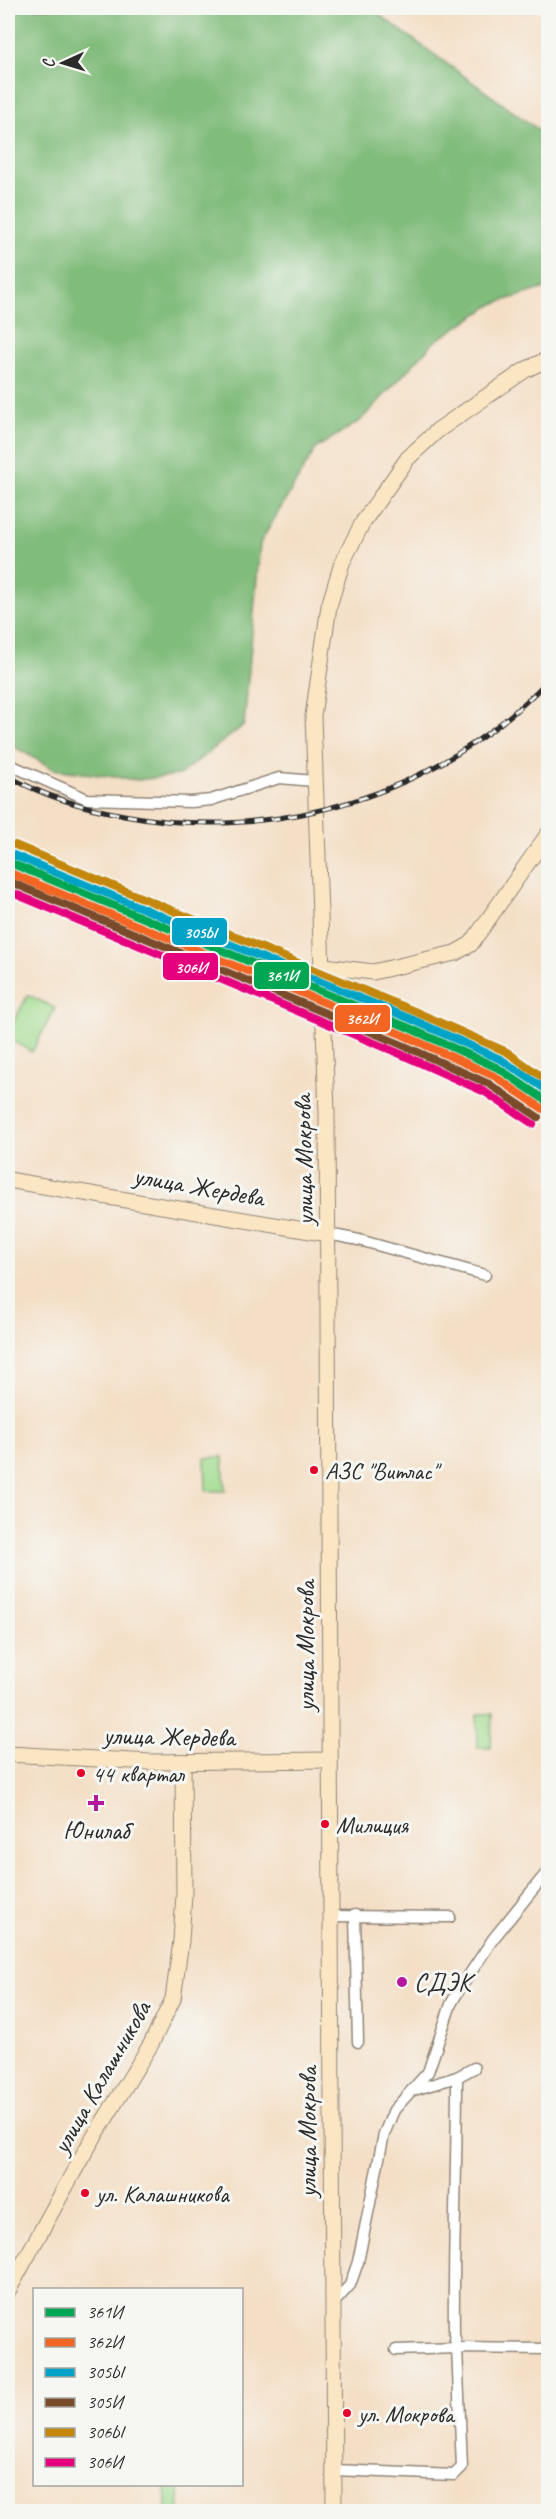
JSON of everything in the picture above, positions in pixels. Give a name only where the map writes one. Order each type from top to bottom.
[{"type":"main road","name":"улица Мокрова","points":[[334,2511],[328,1234],[324,966],[314,781],[313,716],[329,606],[342,563],[363,522],[408,458],[438,430],[525,370],[549,359]]},
{"type":"main road","points":[[324,966],[373,972],[455,953],[471,944],[549,834]]},
{"type":"main road","name":"улица Жердева","points":[[8,1180],[328,1234]]},
{"type":"main road","name":"улица Жердева","points":[[8,1754],[183,1763],[329,1761]]},
{"type":"main road","name":"улица Калашникова","points":[[8,2291],[83,2155],[151,2044],[173,1998],[182,1941],[184,1894],[183,1763]]},
{"type":"street","points":[[8,764],[87,798],[191,802],[211,800],[279,778],[314,781]]},
{"type":"street","name":"улица Жердева","points":[[328,1234],[359,1240],[485,1275]]},
{"type":"street","points":[[332,2305],[350,2285],[358,2262],[389,2121],[394,2110],[414,2090],[433,2062],[445,2020],[459,1990],[493,1939],[549,1871]]},
{"type":"street","points":[[355,1915],[358,2042]]},
{"type":"street","points":[[330,1916],[450,1917]]},
{"type":"street","points":[[414,2090],[457,2077],[474,2068]]},
{"type":"street","points":[[334,2470],[458,2474],[462,2467],[457,2348],[454,2334],[453,2231],[457,2198],[457,2077]]},
{"type":"street","points":[[396,2350],[549,2349]]},
{"type":"green space","points":[[8,8],[370,8],[548,137],[548,287],[493,304],[435,341],[360,421],[316,448],[260,543],[244,725],[179,775],[138,780],[53,769],[8,743]]},
{"type":"green space","points":[[28,995],[55,1008],[32,1052],[8,1038],[8,1032]]},
{"type":"green space","points":[[223,1457],[225,1491],[206,1491],[205,1458]]},
{"type":"green space","points":[[477,1714],[492,1714],[491,1748],[478,1748]]},
{"type":"green space","points":[[166,2486],[179,2486],[180,2511],[166,2511]]},
{"type":"railway","points":[[8,776],[35,790],[64,800],[124,815],[181,822],[239,822],[297,815],[353,801],[407,780],[458,753],[505,720],[548,680]]},
{"type":"transit line","name":"306Ы","points":[[15,845],[507,1052],[548,1081]]},
{"type":"transit line","name":"305Ы","points":[[11,854],[411,1019],[502,1060],[548,1091]]},
{"type":"transit line","name":"361И","points":[[8,862],[407,1027],[498,1068],[548,1102]]},
{"type":"transit line","name":"362И","points":[[8,872],[403,1035],[494,1076],[543,1109]]},
{"type":"transit line","name":"305И","points":[[8,881],[400,1044],[489,1084],[538,1117]]},
{"type":"transit line","name":"306И","points":[[8,891],[396,1052],[485,1092],[533,1124]]},
{"type":"place","name":"АЗС \"Витлас\"","points":[[314,1470]]},
{"type":"place","name":"44 квартал","points":[[81,1773]]},
{"type":"place","name":"Юнилаб","points":[[96,1803]]},
{"type":"place","name":"Милиция","points":[[325,1824]]},
{"type":"place","name":"СДЭК","points":[[402,1982]]},
{"type":"place","name":"ул. Калашникова","points":[[85,2193]]},
{"type":"place","name":"ул. Мокрова","points":[[347,2413]]}]
